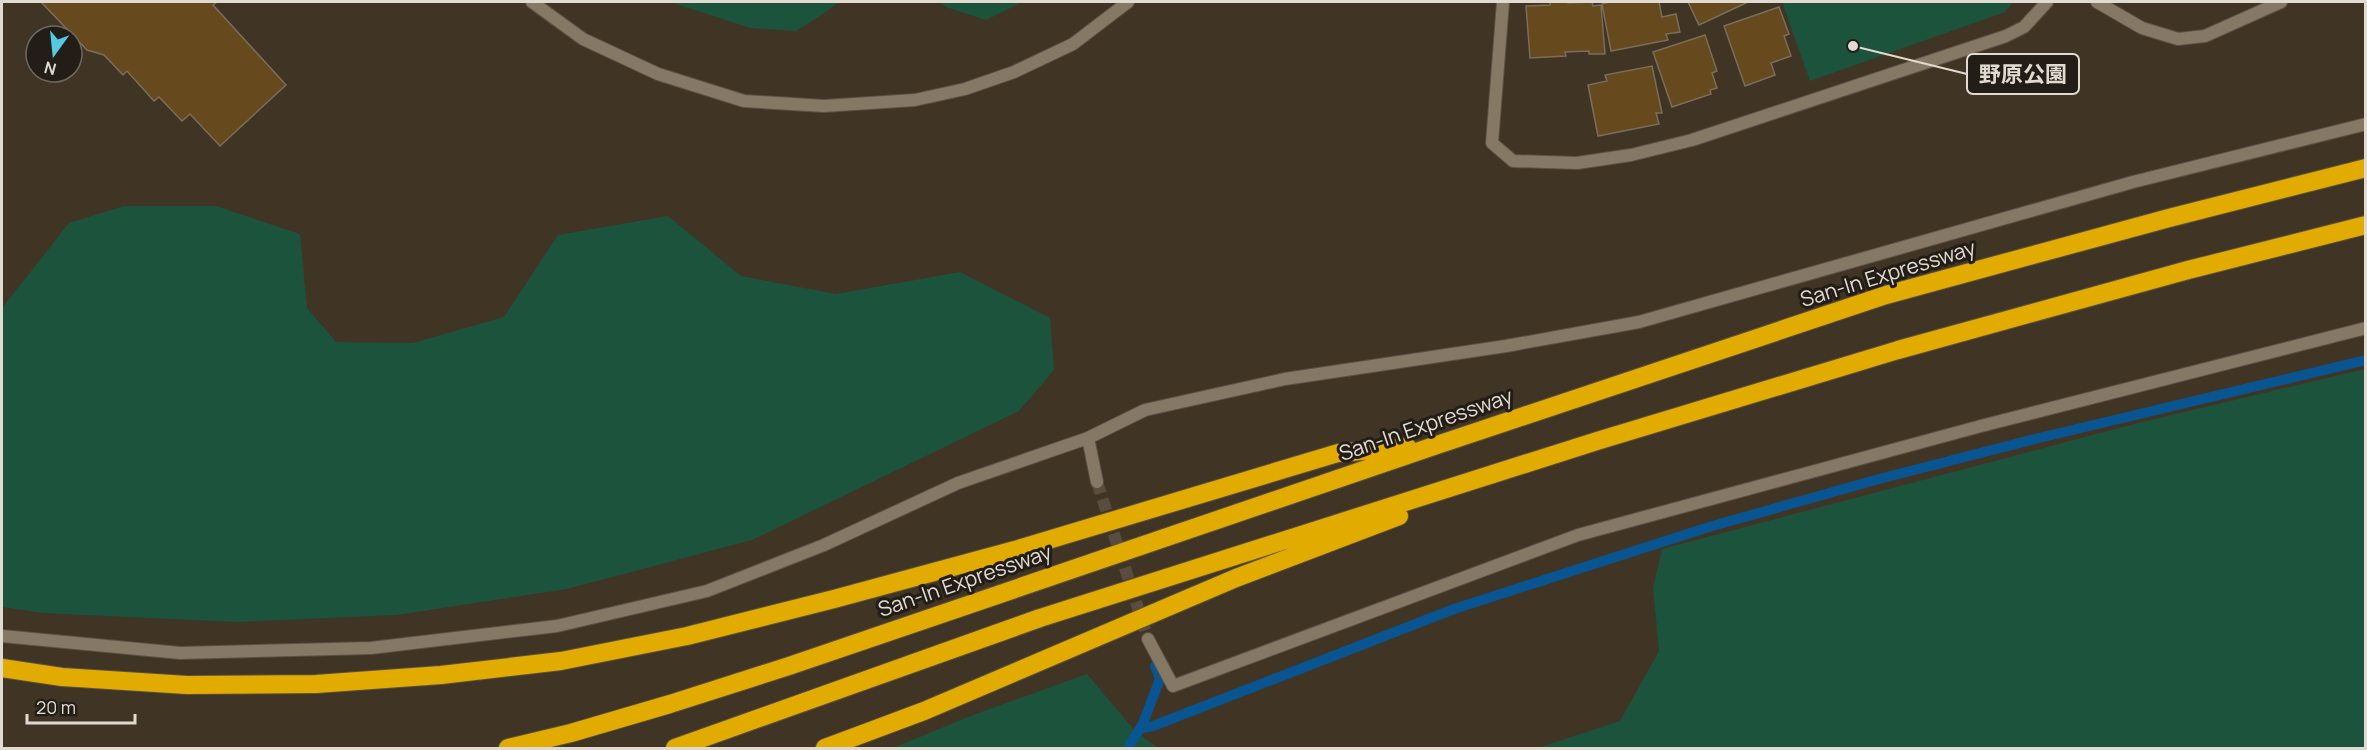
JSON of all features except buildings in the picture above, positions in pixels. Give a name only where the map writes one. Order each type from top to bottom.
[{"type":"highway","name":"San-In Expressway","points":[[507,748],[615,720],[789,666],[1886,295],[2169,218],[2366,168]]},
{"type":"highway","points":[[675,748],[1040,618],[1597,441],[1909,347],[2188,270],[2366,225]]},
{"type":"highway","points":[[825,748],[924,711],[1236,578],[1597,441]]},
{"type":"highway","points":[[2,668],[62,676],[187,685],[316,684],[441,675],[561,661],[687,636],[902,581],[1015,550],[1338,453],[1437,445]]},
{"type":"street","points":[[532,2],[583,39],[658,74],[744,101],[824,106],[915,100],[965,89],[1014,72],[1073,44],[1128,2]]},
{"type":"street","points":[[1503,2],[1492,143],[1513,161],[1577,163],[1631,155],[1692,140],[2006,36],[2024,27],[2046,2]]},
{"type":"street","points":[[2097,2],[2142,28],[2178,39],[2205,36],[2281,2]]},
{"type":"street","points":[[2,636],[192,652],[371,648],[557,626],[707,591],[824,545],[958,483],[1088,438],[1145,410],[1285,379],[1506,346],[1639,322],[2133,182],[2366,123]]},
{"type":"street","points":[[1148,639],[1173,686],[1578,535],[1982,426],[2366,328]]},
{"type":"street","points":[[1088,438],[1097,482]]},
{"type":"green space","points":[[670,2],[839,2],[796,31],[750,28]]},
{"type":"green space","points":[[940,2],[1022,2],[986,20],[946,7]]},
{"type":"green space","points":[[1782,2],[2013,2],[2005,12],[1810,81]]},
{"type":"green space","points":[[124,206],[216,206],[300,234],[307,308],[336,342],[413,343],[504,317],[558,235],[668,216],[741,276],[836,294],[960,272],[1050,318],[1054,370],[1019,411],[752,540],[567,589],[397,615],[237,622],[42,613],[2,607],[2,308],[69,223]]},
{"type":"green space","points":[[2365,369],[2365,748],[1538,748],[1620,721],[1659,651],[1653,588],[1662,549],[2134,424]]},
{"type":"green space","points":[[1087,674],[1135,731],[1158,748],[893,748],[973,715]]},
{"type":"waterway","points":[[1140,729],[1153,726],[1454,609],[1709,527],[1879,479],[2039,438],[2366,360]]},
{"type":"waterway","points":[[1128,748],[1143,723],[1160,679],[1155,666]]},
{"type":"tunnel","points":[[1097,482],[1148,639]]},
{"type":"place","name":"野原公園","points":[[1853,46]]}]
